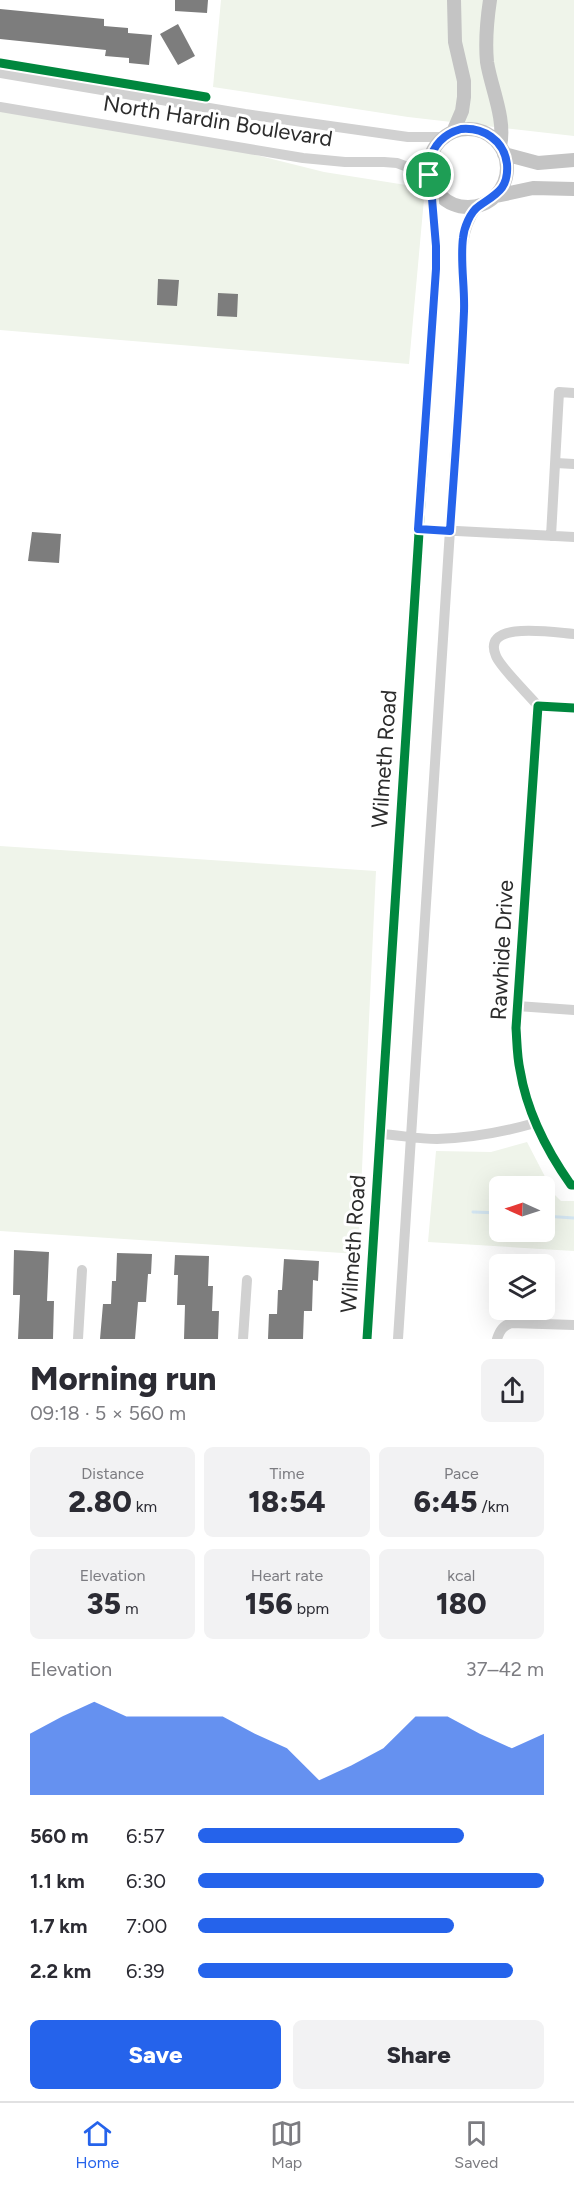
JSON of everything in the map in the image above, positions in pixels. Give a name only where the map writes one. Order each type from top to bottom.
[{"type":"main road","points":[[454,0],[455,42],[464,81],[465,97],[462,111],[448,134],[434,147],[431,155],[430,178],[437,194],[450,204],[466,208],[478,206],[496,196],[533,188],[574,189]]},
{"type":"main road","points":[[490,0],[486,37],[487,61],[500,122],[507,174],[496,196]]},
{"type":"main road","points":[[448,134],[469,129],[477,130],[492,137],[502,150],[538,163],[574,160]]},
{"type":"street","name":"North Hardin Boulevard","points":[[0,74],[245,114],[408,137],[448,134]]},
{"type":"street","name":"North Hardin Boulevard","points":[[0,107],[303,158],[397,163],[430,178]]},
{"type":"street","name":"Wilmeth Road","points":[[367,1339],[436,269],[430,178]]},
{"type":"street","points":[[398,1339],[464,312],[463,237],[470,217],[478,206]]},
{"type":"street","points":[[551,536],[560,392],[574,393]]},
{"type":"street","points":[[556,463],[574,464]]},
{"type":"street","points":[[418,529],[574,537]]},
{"type":"street","points":[[574,634],[512,631],[498,637],[495,643],[496,658],[538,706],[574,708]]},
{"type":"street","name":"Rawhide Drive","points":[[538,706],[516,1028],[520,1071],[535,1123],[551,1157],[573,1185]]},
{"type":"street","points":[[517,1006],[574,1010]]},
{"type":"street","points":[[380,1134],[435,1139],[469,1137],[499,1133],[535,1123]]},
{"type":"street","points":[[78,1339],[82,1270]]},
{"type":"street","points":[[243,1339],[246,1280]]},
{"type":"street","points":[[498,1339],[504,1326],[520,1322],[574,1325]]},
{"type":"shaded area","points":[[221,0],[574,0],[574,136],[408,117],[213,87]]},
{"type":"shaded area","points":[[0,106],[192,139],[324,172],[425,188],[409,364],[0,330]]},
{"type":"shaded area","points":[[0,846],[376,871],[358,1254],[0,1231]]},
{"type":"shaded area","points":[[527,1142],[545,1176],[489,1176],[489,1242],[555,1242],[555,1195],[561,1201],[574,1201],[574,1251],[428,1242],[436,1151],[491,1152]]},
{"type":"building","points":[[175,0],[208,0],[207,13],[175,11]]},
{"type":"building","points":[[0,9],[104,19],[104,26],[128,28],[128,33],[152,35],[149,65],[129,63],[129,58],[105,56],[106,50],[0,39]]},
{"type":"building","points":[[178,24],[195,56],[178,65],[160,34]]},
{"type":"building","points":[[158,279],[179,280],[177,306],[157,305]]},
{"type":"building","points":[[218,293],[238,294],[237,317],[217,316]]},
{"type":"building","points":[[32,532],[61,534],[59,563],[28,561]]},
{"type":"building","points":[[14,1250],[49,1252],[47,1301],[54,1301],[53,1339],[18,1339],[20,1295],[13,1295]]},
{"type":"building","points":[[117,1253],[152,1254],[146,1302],[138,1302],[135,1339],[100,1339],[103,1304],[111,1304],[112,1281],[116,1281]]},
{"type":"building","points":[[175,1255],[209,1256],[208,1286],[213,1286],[212,1311],[219,1311],[218,1339],[184,1339],[185,1305],[177,1305],[178,1275],[174,1275]]},
{"type":"building","points":[[284,1259],[319,1261],[318,1281],[313,1280],[312,1311],[304,1311],[303,1339],[268,1339],[269,1314],[277,1314],[278,1290],[282,1290]]},
{"type":"waterway","points":[[473,1212],[489,1213]]},
{"type":"waterway","points":[[555,1217],[574,1218]]},
{"type":"cycle path","points":[[0,63],[206,97]]},
{"type":"cycle path","points":[[367,1339],[436,269],[431,182]]},
{"type":"cycle path","points":[[574,708],[538,706],[516,1028],[523,1086],[533,1116],[554,1159],[571,1185],[574,1185]]},
{"type":"route","points":[[461,129],[477,130],[492,137],[506,157],[507,174],[501,189],[490,201],[478,206],[465,227],[463,237],[464,312],[450,531],[418,529],[436,269],[429,175],[429,163],[434,147],[446,135],[461,129]]}]
